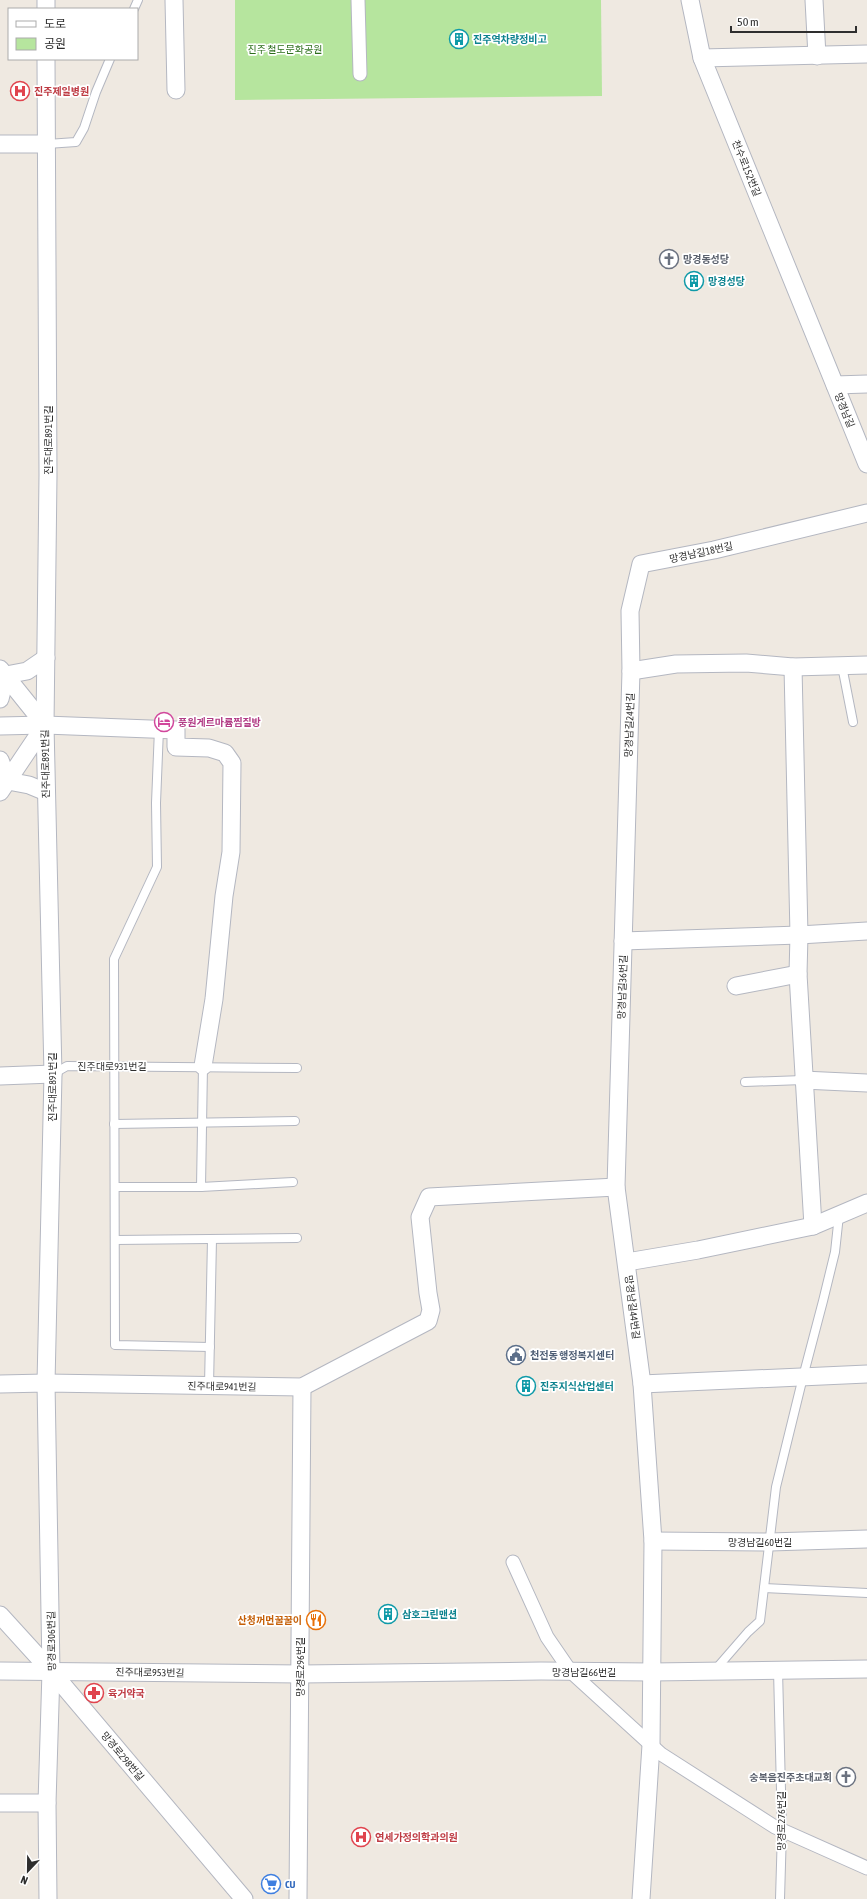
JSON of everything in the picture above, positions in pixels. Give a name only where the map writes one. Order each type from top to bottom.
[{"type":"street","points":[[174,0],[176,90]]},
{"type":"street","points":[[358,0],[360,74]]},
{"type":"street","name":"천수로152번길","points":[[690,0],[702,58],[834,385]]},
{"type":"street","points":[[814,0],[817,56]]},
{"type":"street","points":[[702,58],[867,54]]},
{"type":"street","name":"진주대로891번길","points":[[46,60],[48,475],[45,725],[53,1074],[46,1383]]},
{"type":"street","points":[[0,144],[47,144]]},
{"type":"street","name":"망경남길","points":[[867,384],[834,385],[867,464]]},
{"type":"street","name":"망경남길18번길","points":[[631,671],[630,611],[641,564],[714,550],[867,513]]},
{"type":"street","points":[[3,672],[27,671],[46,658]]},
{"type":"street","points":[[631,671],[676,664],[746,663],[793,667],[867,665]]},
{"type":"street","points":[[793,667],[799,935],[798,974],[803,1080],[813,1226]]},
{"type":"street","name":"망경남길24번길","points":[[623,941],[631,671]]},
{"type":"street","points":[[0,699],[3,672]]},
{"type":"street","points":[[3,672],[45,725]]},
{"type":"street","points":[[4,787],[45,725]]},
{"type":"street","points":[[0,726],[45,725],[176,730],[176,747],[209,748],[225,753],[232,763],[231,852],[224,896],[214,999],[203,1066]]},
{"type":"street","points":[[0,760],[4,787]]},
{"type":"street","points":[[4,787],[28,785],[46,792]]},
{"type":"street","name":"망경남길36번길","points":[[627,1262],[616,1186],[623,941],[799,935],[867,931]]},
{"type":"street","points":[[736,986],[798,974]]},
{"type":"street","name":"진주대로931번길","points":[[0,1076],[53,1074]]},
{"type":"street","points":[[803,1080],[867,1084]]},
{"type":"street","name":"진주대로941번길","points":[[0,1384],[46,1383],[302,1387],[428,1321],[431,1310],[420,1217],[429,1197],[616,1186]]},
{"type":"street","name":"망경남길44번길","points":[[642,1899],[650,1745],[653,1541],[642,1384],[627,1262],[698,1250],[813,1226],[867,1203]]},
{"type":"street","points":[[642,1384],[867,1374]]},
{"type":"street","name":"망경로306번길","points":[[46,1383],[52,1671],[47,1803],[48,1899]]},
{"type":"street","name":"망경로296번길","points":[[298,1899],[301,1674],[302,1387]]},
{"type":"street","name":"망경남길60번길","points":[[653,1541],[770,1542],[867,1539]]},
{"type":"street","points":[[513,1562],[547,1637],[571,1672],[650,1745],[661,1754],[782,1830],[867,1868]]},
{"type":"street","name":"망경로298번길","points":[[0,1615],[52,1671],[244,1899]]},
{"type":"street","name":"망경남길66번길","points":[[301,1674],[867,1669]]},
{"type":"street","name":"진주대로953번길","points":[[0,1671],[301,1674]]},
{"type":"street","points":[[0,1803],[47,1803]]},
{"type":"lane","points":[[47,144],[76,142],[84,128],[96,92],[110,60]]},
{"type":"lane","points":[[842,666],[853,722]]},
{"type":"lane","points":[[159,729],[156,803],[157,867],[114,958],[115,1345],[210,1347]]},
{"type":"lane","name":"진주대로931번길","points":[[53,1074],[67,1066],[297,1068]]},
{"type":"lane","points":[[201,1187],[203,1066]]},
{"type":"lane","points":[[745,1082],[803,1080]]},
{"type":"lane","points":[[114,1124],[295,1121]]},
{"type":"lane","points":[[115,1187],[201,1187],[293,1182]]},
{"type":"lane","points":[[715,1671],[748,1632],[760,1621],[776,1488],[834,1252],[839,1215]]},
{"type":"lane","points":[[115,1240],[297,1238]]},
{"type":"lane","points":[[209,1386],[212,1239]]},
{"type":"lane","points":[[764,1588],[867,1593]]},
{"type":"lane","name":"망경로276번길","points":[[778,1670],[782,1830],[780,1899]]},
{"type":"green space","name":"진주 철도문화공원","points":[[235,0],[601,0],[602,96],[235,100]]},
{"type":"place","name":"진주역차량정비고","points":[[459,39]]},
{"type":"place","name":"진주제일병원","points":[[20,91]]},
{"type":"place","name":"망경동성당","points":[[669,259]]},
{"type":"place","name":"망경성당","points":[[694,281]]},
{"type":"place","name":"풍원게르마륨찜질방","points":[[164,722]]},
{"type":"place","name":"천전동 행정복지센터","points":[[516,1355]]},
{"type":"place","name":"진주지식산업센터","points":[[526,1386]]},
{"type":"place","name":"삼호그린맨션","points":[[388,1614]]},
{"type":"place","name":"산청꺼먼꿀꿀이","points":[[316,1620]]},
{"type":"place","name":"육거약국","points":[[94,1693]]},
{"type":"place","name":"숭복음진주초대교회","points":[[846,1777]]},
{"type":"place","name":"연세가정의학과의원","points":[[361,1837]]},
{"type":"place","name":"CU","points":[[271,1884]]}]
